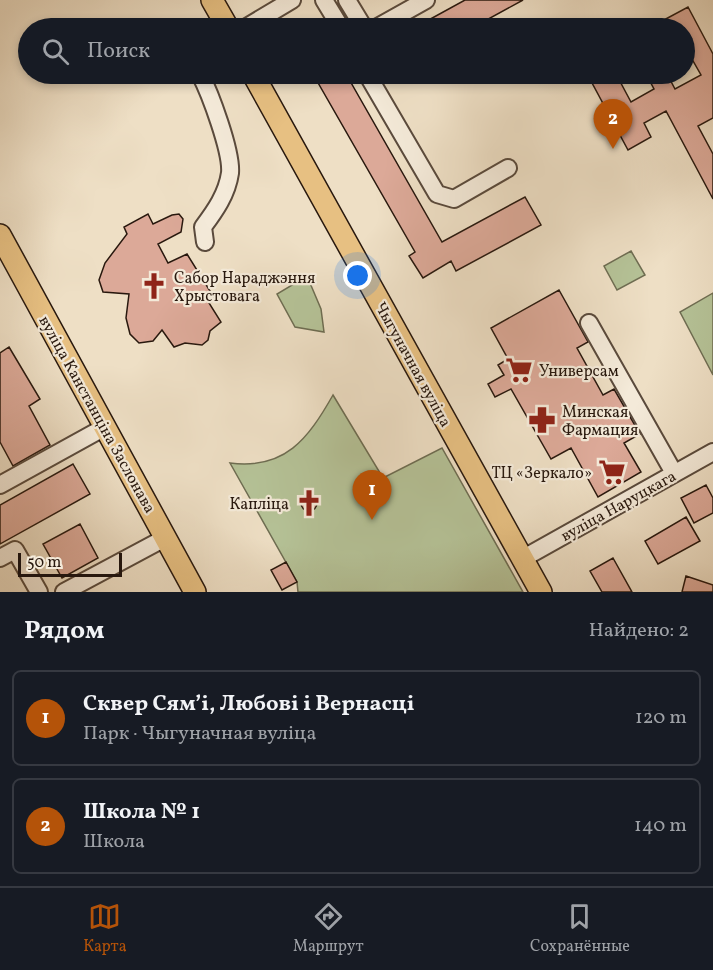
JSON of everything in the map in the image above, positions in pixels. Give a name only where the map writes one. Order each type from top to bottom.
[{"type":"main road","points":[[212,0],[222,18]]},
{"type":"main road","name":"Чыгуначная вуліца","points":[[260,84],[541,592]]},
{"type":"main road","name":"вуліца Канстанціна Заслонава","points":[[0,236],[195,592]]},
{"type":"street","points":[[262,18],[292,0]]},
{"type":"street","points":[[324,0],[335,18]]},
{"type":"street","points":[[347,0],[358,18]]},
{"type":"street","points":[[394,18],[426,0]]},
{"type":"street","points":[[204,84],[217,115],[230,172],[219,205],[203,227],[205,242]]},
{"type":"street","points":[[373,84],[437,194],[454,199],[508,168]]},
{"type":"street","points":[[589,323],[674,474]]},
{"type":"street","points":[[0,484],[105,427]]},
{"type":"street","name":"вуліца Наруцкага","points":[[522,559],[713,452]]},
{"type":"street","points":[[64,592],[90,586],[165,538]]},
{"type":"street","points":[[0,558],[15,550],[39,592]]},
{"type":"green space","points":[[631,251],[645,275],[617,290],[604,266]]},
{"type":"green space","points":[[307,276],[321,309],[324,332],[295,327],[277,294]]},
{"type":"green space","points":[[713,293],[713,375],[680,312]]},
{"type":"green space","points":[[333,395],[383,478],[442,448],[523,592],[298,592],[297,582],[230,463],[266,462],[293,448],[314,425]]},
{"type":"building","points":[[465,0],[523,0],[490,18],[432,18]]},
{"type":"building","points":[[688,7],[694,18],[668,18]]},
{"type":"building","points":[[695,20],[713,54],[713,118],[698,126],[713,154],[713,199],[666,111],[644,123],[651,137],[628,150],[593,84],[621,84],[631,102],[654,89],[651,84],[672,84],[675,89],[684,84],[695,84],[695,78],[701,75],[695,64]]},
{"type":"building","points":[[319,84],[352,84],[442,242],[525,197],[541,225],[456,271],[451,261],[423,278],[409,256],[415,252]]},
{"type":"building","name":"Сабор Нараджэння Хрыстовага","points":[[148,214],[153,224],[172,215],[179,214],[183,219],[181,232],[158,244],[168,263],[187,254],[215,299],[209,303],[221,322],[210,331],[208,340],[202,345],[185,343],[174,347],[162,330],[153,341],[139,343],[130,334],[126,318],[129,294],[103,292],[99,280],[105,263],[127,234],[124,227]]},
{"type":"building","points":[[559,290],[588,342],[577,348],[603,395],[614,389],[640,434],[624,443],[641,472],[598,497],[571,448],[551,459],[511,389],[495,397],[488,384],[504,375],[498,365],[508,359],[491,328]]},
{"type":"building","points":[[9,347],[40,399],[29,406],[50,445],[13,466],[0,442],[0,353]]},
{"type":"building","points":[[73,464],[90,494],[0,544],[0,505]]},
{"type":"building","points":[[706,485],[713,498],[713,513],[694,523],[681,498]]},
{"type":"building","name":"Капліца","points":[[309,495],[315,497],[317,503],[315,509],[309,511],[303,509],[301,503],[303,497]]},
{"type":"building","points":[[686,517],[700,541],[658,564],[645,541]]},
{"type":"building","points":[[80,524],[98,558],[62,578],[43,544]]},
{"type":"building","points":[[613,558],[632,592],[602,592],[590,571]]},
{"type":"building","points":[[286,562],[297,582],[282,590],[271,570]]},
{"type":"building","points":[[686,576],[713,585],[713,592],[682,592]]},
{"type":"place","name":"Школа № 1","points":[[613,149]]},
{"type":"place","name":"Сабор Нараджэння Хрыстовага","points":[[154,286]]},
{"type":"place","name":"Универсам","points":[[519,370]]},
{"type":"place","name":"Минская Фармация","points":[[542,420]]},
{"type":"place","name":"ТЦ «Зеркало»","points":[[612,472]]},
{"type":"place","name":"Капліца","points":[[309,503]]},
{"type":"place","name":"Сквер Сямʼі, Любові і Вернасці","points":[[372,520]]}]
